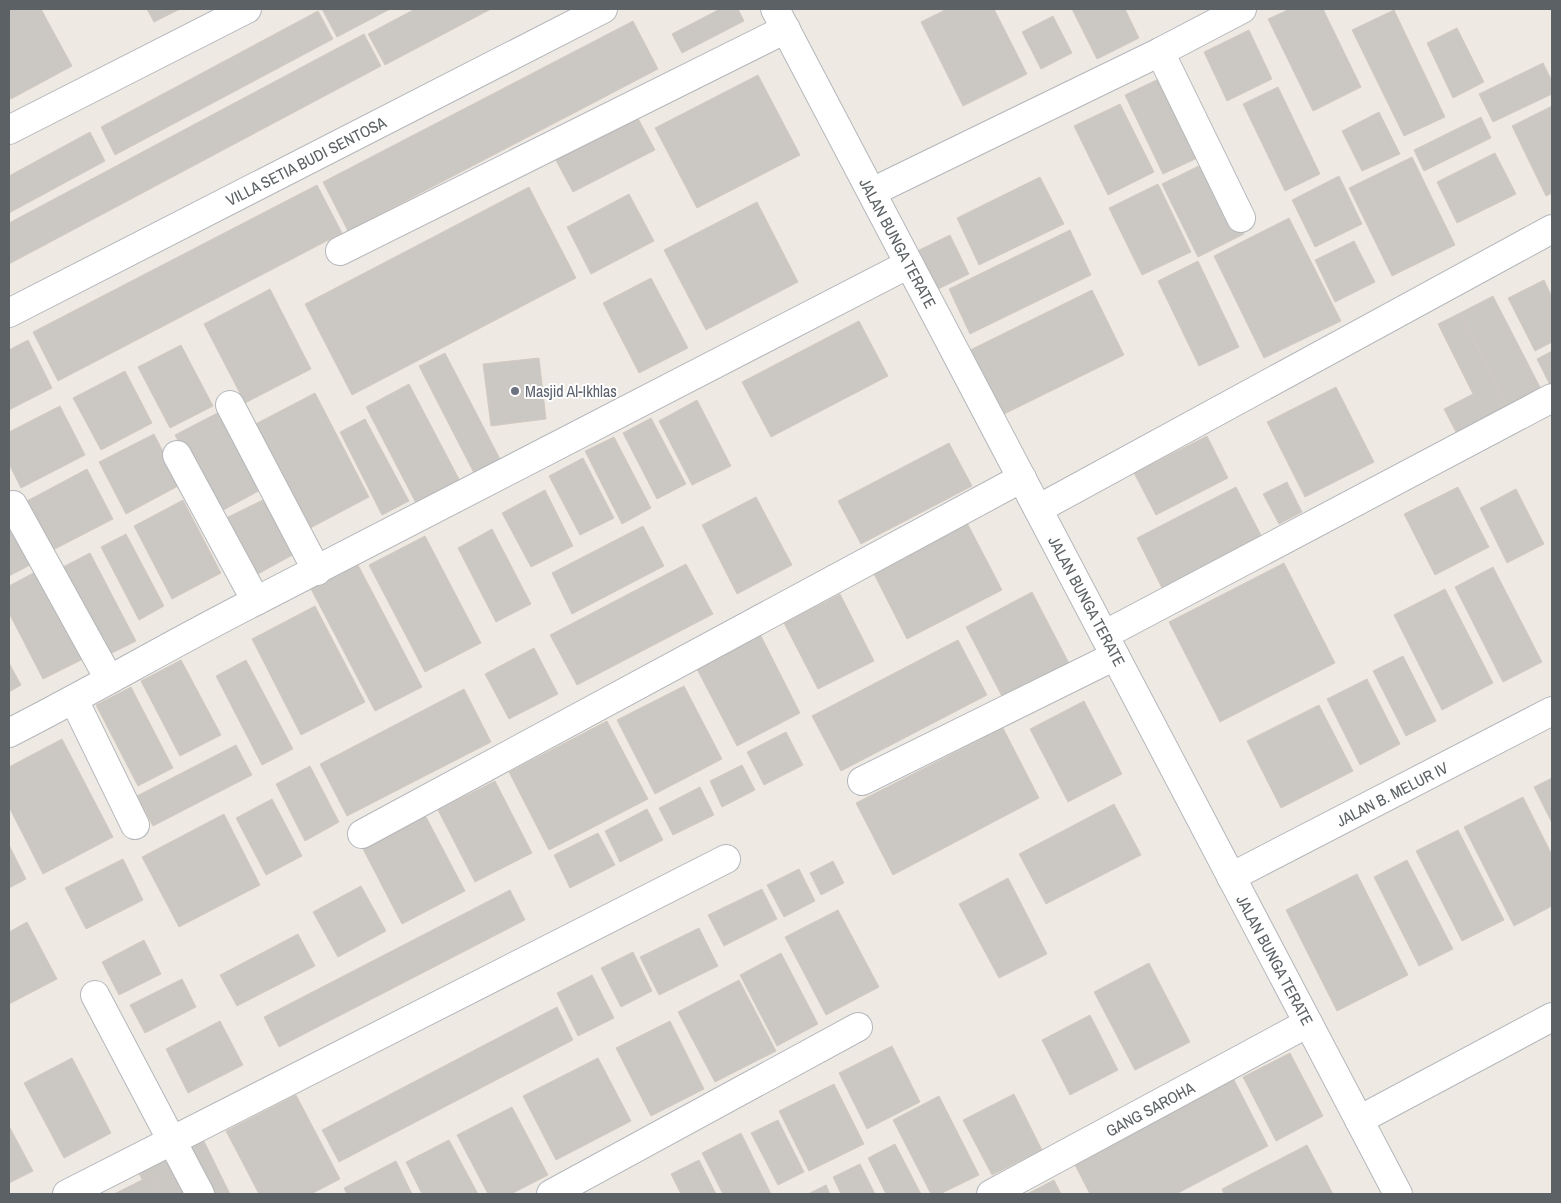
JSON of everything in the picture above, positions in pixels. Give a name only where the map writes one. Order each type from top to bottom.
[{"type":"street","points":[[9,130],[248,9]]},
{"type":"street","name":"VILLA SETIA BUDI SENTOSA","points":[[9,313],[603,9]]},
{"type":"street","points":[[872,192],[1160,52],[1242,9]]},
{"type":"street","points":[[340,251],[780,19]]},
{"type":"street","name":"JALAN BUNGA TERATE","points":[[780,19],[1398,1194]]},
{"type":"street","points":[[1160,52],[1241,218]]},
{"type":"street","points":[[1038,509],[1552,229]]},
{"type":"street","points":[[9,732],[74,700],[109,679],[256,601],[317,572],[909,264]]},
{"type":"street","points":[[862,781],[1552,398]]},
{"type":"street","points":[[230,405],[317,572]]},
{"type":"street","points":[[177,455],[256,601]]},
{"type":"street","points":[[362,834],[1022,478]]},
{"type":"street","points":[[14,505],[109,679]]},
{"type":"street","points":[[74,700],[135,825]]},
{"type":"street","name":"JALAN B. MELUR IV","points":[[1231,877],[1552,710]]},
{"type":"street","points":[[67,1194],[726,859]]},
{"type":"street","points":[[95,995],[200,1194]]},
{"type":"street","points":[[1359,1120],[1552,1016]]},
{"type":"street","name":"GANG SAROHA","points":[[991,1194],[1308,1023]]},
{"type":"street","points":[[551,1194],[858,1028]]},
{"type":"building","points":[[9,9],[41,9],[72,66],[11,99],[9,95]]},
{"type":"building","points":[[147,9],[180,9],[154,22]]},
{"type":"building","points":[[322,9],[390,9],[337,37]]},
{"type":"building","points":[[415,9],[491,9],[385,65],[368,34]]},
{"type":"building","points":[[720,9],[738,9],[744,21],[682,53],[672,34]]},
{"type":"building","points":[[947,9],[994,9],[1027,74],[963,106],[921,22]]},
{"type":"building","points":[[1072,9],[1125,9],[1139,38],[1097,59]]},
{"type":"building","points":[[1290,9],[1323,9],[1361,87],[1313,111],[1268,19]]},
{"type":"building","points":[[1394,10],[1445,117],[1404,136],[1352,30]]},
{"type":"building","points":[[318,11],[333,39],[115,155],[101,127]]},
{"type":"building","points":[[1053,16],[1072,53],[1041,69],[1022,32]]},
{"type":"building","points":[[633,21],[658,69],[348,231],[323,182]]},
{"type":"building","points":[[1457,28],[1484,82],[1453,98],[1427,43]]},
{"type":"building","points":[[1249,30],[1272,79],[1227,101],[1204,52]]},
{"type":"building","points":[[364,34],[381,66],[9,264],[9,223]]},
{"type":"building","points":[[1543,63],[1552,81],[1552,94],[1493,122],[1479,94]]},
{"type":"building","points":[[758,75],[800,155],[697,208],[655,128]]},
{"type":"building","points":[[1167,75],[1206,154],[1163,174],[1125,95]]},
{"type":"building","points":[[1278,87],[1320,174],[1285,191],[1243,104]]},
{"type":"building","points":[[1120,104],[1154,172],[1108,195],[1074,126]]},
{"type":"building","points":[[1552,106],[1552,193],[1546,196],[1512,126]]},
{"type":"building","points":[[634,111],[655,150],[573,192],[552,153]]},
{"type":"building","points":[[1379,112],[1400,154],[1362,171],[1342,131]]},
{"type":"building","points":[[1481,117],[1491,138],[1424,171],[1414,150]]},
{"type":"building","points":[[90,132],[105,161],[9,213],[9,176]]},
{"type":"building","points":[[1495,153],[1516,194],[1457,223],[1437,182]]},
{"type":"building","points":[[1412,157],[1455,245],[1392,276],[1349,188]]},
{"type":"building","points":[[1209,161],[1244,234],[1198,257],[1162,184]]},
{"type":"building","points":[[1339,176],[1362,224],[1315,247],[1292,200]]},
{"type":"building","points":[[1040,177],[1064,224],[979,265],[957,218]]},
{"type":"building","points":[[1158,184],[1191,252],[1142,275],[1109,208]]},
{"type":"building","points":[[317,185],[342,233],[58,381],[33,332]]},
{"type":"building","points":[[529,187],[576,278],[352,395],[305,304]]},
{"type":"building","points":[[629,194],[654,241],[591,274],[567,227]]},
{"type":"building","points":[[757,202],[798,282],[706,330],[664,250]]},
{"type":"building","points":[[1289,218],[1341,321],[1264,358],[1214,256]]},
{"type":"building","points":[[1070,230],[1091,275],[970,334],[949,289]]},
{"type":"building","points":[[950,235],[969,274],[932,292],[913,253]]},
{"type":"building","points":[[1354,241],[1375,282],[1335,302],[1315,260]]},
{"type":"building","points":[[1198,261],[1239,347],[1199,366],[1158,281]]},
{"type":"building","points":[[651,278],[688,348],[639,373],[603,303]]},
{"type":"building","points":[[1544,280],[1552,297],[1552,342],[1535,351],[1508,298]]},
{"type":"building","points":[[270,289],[311,369],[245,403],[204,324]]},
{"type":"building","points":[[1092,290],[1124,355],[994,419],[962,354]]},
{"type":"building","points":[[1493,296],[1541,389],[1507,406],[1460,313]]},
{"type":"building","points":[[1460,313],[1507,406],[1456,432],[1444,409],[1473,394],[1438,324]]},
{"type":"building","points":[[859,321],[888,376],[771,437],[742,382]]},
{"type":"building","points":[[28,340],[52,388],[9,410],[9,350]]},
{"type":"building","points":[[181,345],[213,406],[170,428],[138,367]]},
{"type":"building","points":[[1552,351],[1552,389],[1537,359]]},
{"type":"building","points":[[445,353],[500,459],[474,473],[419,366]]},
{"type":"building","name":"Masjid Al-Ikhlas","points":[[539,358],[546,419],[491,426],[483,364]]},
{"type":"building","points":[[125,371],[152,423],[101,450],[73,398]]},
{"type":"building","points":[[409,384],[460,481],[416,503],[366,407]]},
{"type":"building","points":[[1336,387],[1374,462],[1305,497],[1267,422]]},
{"type":"building","points":[[315,393],[369,497],[301,533],[246,429]]},
{"type":"building","points":[[697,400],[731,466],[692,485],[659,421]]},
{"type":"building","points":[[60,406],[85,455],[21,488],[9,464],[9,432]]},
{"type":"building","points":[[225,409],[266,487],[216,514],[175,435]]},
{"type":"building","points":[[651,418],[686,484],[657,499],[623,433]]},
{"type":"building","points":[[365,419],[409,501],[382,515],[340,432]]},
{"type":"building","points":[[154,434],[180,485],[126,514],[99,462]]},
{"type":"building","points":[[1207,436],[1228,478],[1156,515],[1134,473]]},
{"type":"building","points":[[614,437],[651,508],[622,524],[585,451]]},
{"type":"building","points":[[949,443],[972,486],[861,544],[838,501]]},
{"type":"building","points":[[583,458],[614,518],[580,535],[549,476]]},
{"type":"building","points":[[87,469],[113,519],[51,551],[25,502]]},
{"type":"building","points":[[1287,482],[1302,512],[1279,524],[1263,494]]},
{"type":"building","points":[[1236,487],[1265,543],[1165,594],[1137,538]]},
{"type":"building","points":[[1458,487],[1489,547],[1435,575],[1404,514]]},
{"type":"building","points":[[1516,489],[1544,544],[1507,563],[1480,508]]},
{"type":"building","points":[[545,490],[573,546],[531,567],[502,513]]},
{"type":"building","points":[[756,497],[792,565],[737,594],[702,525]]},
{"type":"building","points":[[267,498],[296,553],[256,575],[226,518]]},
{"type":"building","points":[[183,500],[221,573],[172,599],[134,526]]},
{"type":"building","points":[[964,517],[1002,590],[907,639],[870,566]]},
{"type":"building","points":[[9,525],[30,565],[9,576]]},
{"type":"building","points":[[643,526],[664,566],[572,614],[552,573]]},
{"type":"building","points":[[492,529],[531,604],[496,622],[458,548]]},
{"type":"building","points":[[126,534],[164,606],[139,620],[101,547]]},
{"type":"building","points":[[425,536],[481,643],[425,672],[369,565]]},
{"type":"building","points":[[90,553],[136,641],[108,655],[63,567]]},
{"type":"building","points":[[1284,563],[1335,663],[1220,722],[1169,622]]},
{"type":"building","points":[[686,564],[713,614],[577,685],[550,635]]},
{"type":"building","points":[[358,565],[422,687],[375,711],[311,589]]},
{"type":"building","points":[[1493,567],[1542,662],[1503,682],[1455,587]]},
{"type":"building","points":[[39,570],[85,658],[43,679],[9,613],[9,586]]},
{"type":"building","points":[[1445,589],[1493,683],[1442,710],[1394,615]]},
{"type":"building","points":[[1032,592],[1073,671],[1007,706],[966,627]]},
{"type":"building","points":[[840,594],[874,661],[818,689],[784,623]]},
{"type":"building","points":[[315,606],[365,702],[301,735],[252,639]]},
{"type":"building","points":[[761,636],[800,713],[737,746],[697,669]]},
{"type":"building","points":[[958,640],[987,695],[841,771],[812,716]]},
{"type":"building","points":[[534,648],[558,694],[509,719],[485,674]]},
{"type":"building","points":[[1403,656],[1436,721],[1406,736],[1373,671]]},
{"type":"building","points":[[181,660],[221,735],[180,756],[141,681]]},
{"type":"building","points":[[246,660],[293,749],[262,765],[216,676]]},
{"type":"building","points":[[9,663],[21,685],[9,692]]},
{"type":"building","points":[[1367,679],[1400,744],[1360,765],[1327,699]]},
{"type":"building","points":[[684,686],[722,759],[655,794],[617,720]]},
{"type":"building","points":[[131,687],[173,768],[138,786],[96,705]]},
{"type":"building","points":[[464,689],[491,742],[347,816],[320,764]]},
{"type":"building","points":[[1084,701],[1122,774],[1068,802],[1030,729]]},
{"type":"building","points":[[1319,705],[1353,771],[1281,808],[1247,741]]},
{"type":"building","points":[[607,721],[648,799],[549,850],[509,772]]},
{"type":"building","points":[[1003,728],[1039,798],[893,875],[856,803]]},
{"type":"building","points":[[786,732],[803,765],[764,785],[747,752]]},
{"type":"building","points":[[62,739],[113,837],[43,874],[9,807],[9,767]]},
{"type":"building","points":[[236,745],[252,775],[153,826],[137,796]]},
{"type":"building","points":[[742,765],[755,790],[722,807],[710,781]]},
{"type":"building","points":[[310,766],[339,822],[305,841],[276,784]]},
{"type":"building","points":[[1552,778],[1552,823],[1534,787]]},
{"type":"building","points":[[495,781],[532,853],[475,882],[438,810]]},
{"type":"building","points":[[700,787],[714,815],[673,835],[659,808]]},
{"type":"building","points":[[1523,797],[1552,855],[1552,906],[1514,926],[1464,827]]},
{"type":"building","points":[[272,799],[302,856],[266,875],[236,818]]},
{"type":"building","points":[[1114,804],[1141,855],[1046,904],[1019,854]]},
{"type":"building","points":[[647,809],[663,840],[620,862],[605,831]]},
{"type":"building","points":[[224,814],[260,885],[179,927],[142,857]]},
{"type":"building","points":[[425,815],[465,891],[402,924],[363,849]]},
{"type":"building","points":[[1458,830],[1504,920],[1462,941],[1416,851]]},
{"type":"building","points":[[598,833],[615,865],[570,888],[554,855]]},
{"type":"building","points":[[9,845],[26,879],[9,888]]},
{"type":"building","points":[[123,859],[143,900],[86,929],[65,888]]},
{"type":"building","points":[[1407,860],[1453,949],[1419,966],[1374,877]]},
{"type":"building","points":[[833,861],[844,883],[821,895],[810,873]]},
{"type":"building","points":[[799,869],[815,901],[784,917],[767,885]]},
{"type":"building","points":[[1357,874],[1408,975],[1337,1011],[1286,910]]},
{"type":"building","points":[[1008,878],[1047,954],[999,978],[959,904]]},
{"type":"building","points":[[361,886],[386,931],[338,957],[313,912]]},
{"type":"building","points":[[762,889],[777,919],[724,946],[708,915]]},
{"type":"building","points":[[510,890],[525,920],[279,1047],[264,1017]]},
{"type":"building","points":[[838,910],[879,987],[826,1015],[785,937]]},
{"type":"building","points":[[27,922],[57,979],[9,1004],[9,932]]},
{"type":"building","points":[[699,928],[718,966],[659,995],[640,957]]},
{"type":"building","points":[[298,934],[315,966],[237,1006],[220,975]]},
{"type":"building","points":[[144,940],[161,974],[119,995],[102,962]]},
{"type":"building","points":[[633,952],[652,991],[621,1007],[601,968]]},
{"type":"building","points":[[781,953],[818,1024],[777,1046],[740,975]]},
{"type":"building","points":[[1149,963],[1190,1042],[1135,1070],[1094,992]]},
{"type":"building","points":[[592,975],[614,1018],[578,1036],[557,993]]},
{"type":"building","points":[[182,979],[196,1007],[145,1033],[130,1005]]},
{"type":"building","points":[[739,980],[776,1051],[715,1082],[678,1012]]},
{"type":"building","points":[[557,1007],[573,1040],[339,1162],[322,1130]]},
{"type":"building","points":[[1090,1015],[1118,1070],[1070,1095],[1042,1040]]},
{"type":"building","points":[[220,1021],[243,1065],[188,1093],[166,1049]]},
{"type":"building","points":[[670,1021],[704,1089],[651,1116],[616,1048]]},
{"type":"building","points":[[892,1046],[920,1102],[867,1129],[839,1073]]},
{"type":"building","points":[[1290,1053],[1323,1116],[1276,1141],[1243,1077]]},
{"type":"building","points":[[72,1058],[111,1133],[64,1158],[24,1083]]},
{"type":"building","points":[[598,1058],[631,1121],[556,1160],[523,1096]]},
{"type":"building","points":[[1234,1080],[1268,1146],[1176,1194],[1090,1194],[1074,1163]]},
{"type":"building","points":[[834,1084],[864,1144],[809,1171],[779,1111]]},
{"type":"building","points":[[1014,1094],[1042,1150],[992,1175],[963,1120]]},
{"type":"building","points":[[296,1095],[340,1179],[311,1194],[259,1194],[226,1131]]},
{"type":"building","points":[[939,1096],[979,1175],[940,1194],[931,1194],[893,1120]]},
{"type":"building","points":[[512,1107],[548,1175],[511,1194],[488,1194],[457,1135]]},
{"type":"building","points":[[778,1120],[804,1172],[778,1185],[751,1133]]},
{"type":"building","points":[[9,1126],[33,1171],[9,1183]]},
{"type":"building","points":[[198,1129],[230,1194],[150,1194],[136,1168]]},
{"type":"building","points":[[741,1133],[771,1194],[723,1194],[702,1153]]},
{"type":"building","points":[[449,1140],[478,1194],[422,1194],[406,1162]]},
{"type":"building","points":[[895,1144],[921,1194],[886,1194],[868,1158]]},
{"type":"building","points":[[1307,1145],[1333,1194],[1224,1194],[1222,1189]]},
{"type":"building","points":[[699,1160],[716,1194],[681,1194],[671,1174]]},
{"type":"building","points":[[396,1161],[412,1194],[347,1194],[344,1188]]},
{"type":"building","points":[[860,1164],[875,1194],[841,1194],[833,1177]]},
{"type":"building","points":[[152,1175],[162,1194],[114,1194]]},
{"type":"building","points":[[1054,1180],[1061,1194],[1027,1194]]},
{"type":"building","points":[[826,1185],[830,1194],[808,1194]]},
{"type":"place","name":"Masjid Al-Ikhlas","points":[[515,391]]}]
